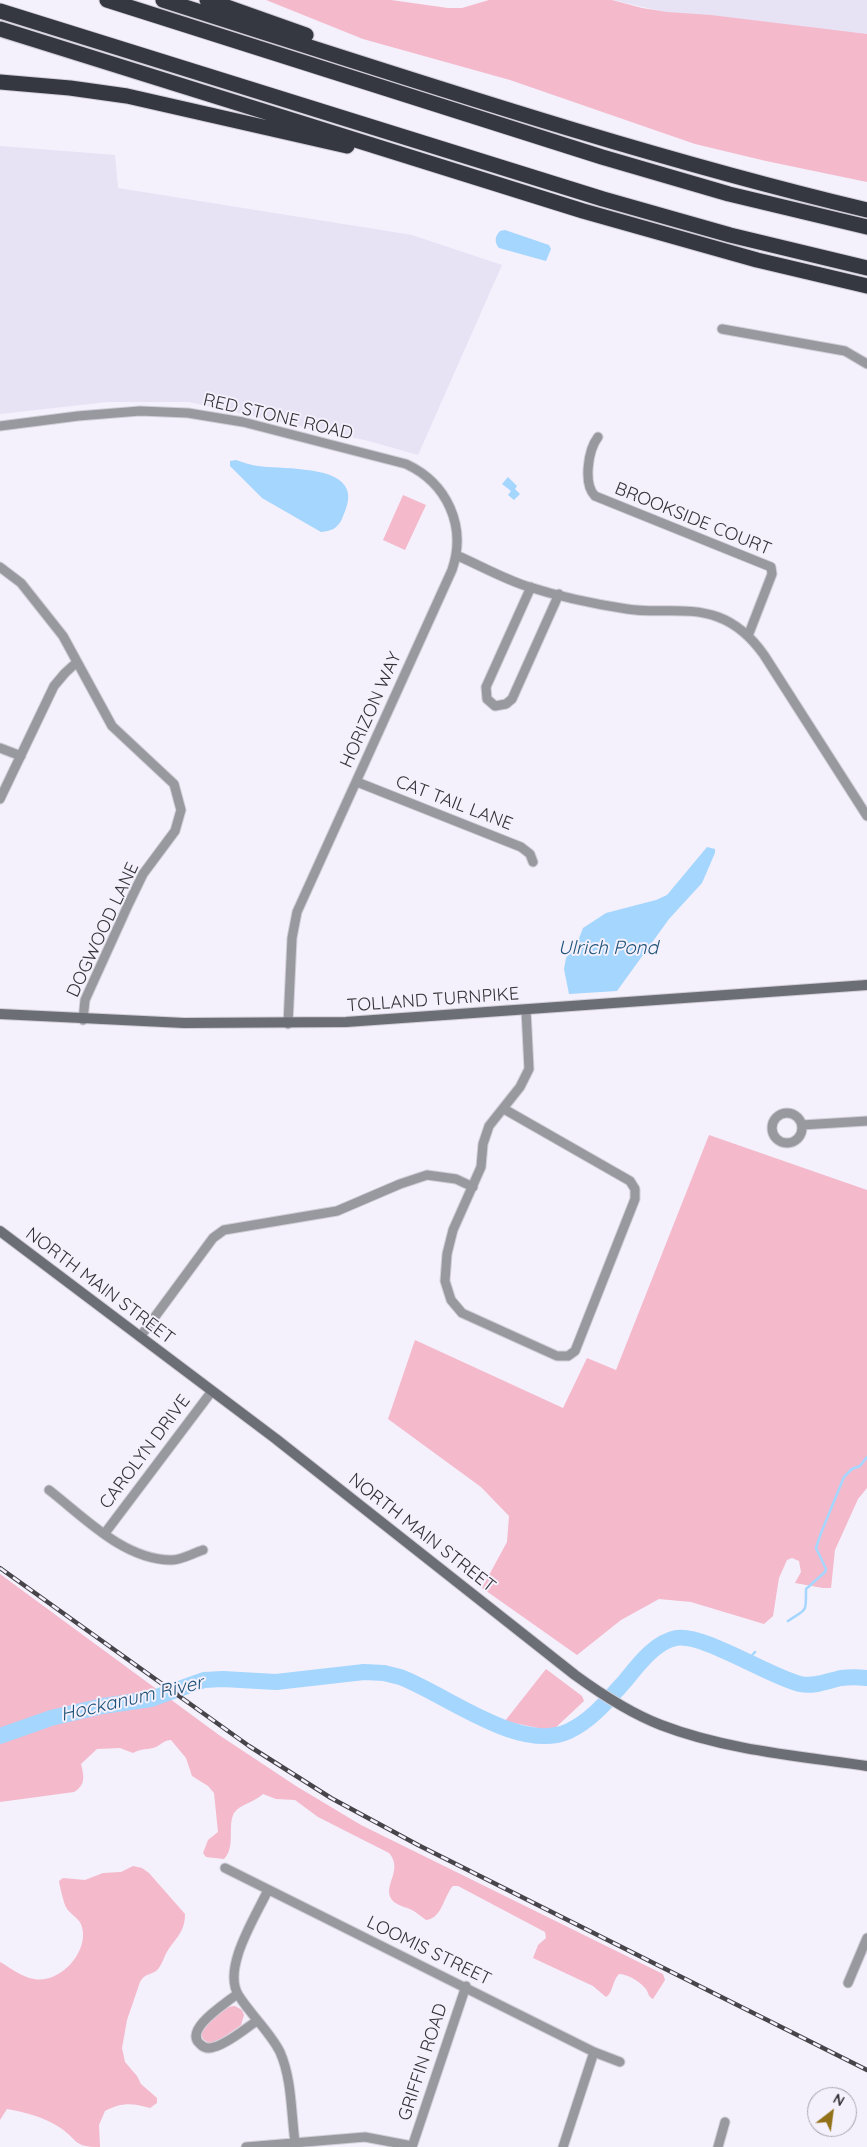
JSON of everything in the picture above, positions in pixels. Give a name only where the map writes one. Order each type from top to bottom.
[{"type":"highway","points":[[106,0],[602,157],[730,194],[867,228]]},
{"type":"highway","points":[[163,0],[661,156],[867,210]]},
{"type":"highway","points":[[208,0],[306,35],[353,61]]},
{"type":"highway","points":[[0,11],[603,199],[730,235],[867,268]]},
{"type":"highway","points":[[0,29],[666,235],[749,258],[867,286]]},
{"type":"highway","points":[[0,82],[70,88],[127,96],[322,142],[419,160]]},
{"type":"main road","name":"TOLLAND TURNPIKE","points":[[0,1014],[82,1020],[288,1024],[526,1010],[867,985]]},
{"type":"main road","name":"NORTH MAIN STREET","points":[[0,1231],[212,1391],[435,1563],[574,1675],[598,1691],[658,1724],[696,1737],[747,1748],[867,1766]]},
{"type":"street","points":[[722,329],[845,351],[867,364]]},
{"type":"street","name":"RED STONE ROAD","points":[[0,426],[78,416],[140,411],[188,413],[243,422],[370,454]]},
{"type":"street","name":"BROOKSIDE COURT","points":[[598,437],[592,447],[589,460],[590,487],[595,496],[771,567],[772,574],[748,636]]},
{"type":"street","name":"HORIZON WAY","points":[[288,1024],[292,938],[295,916],[450,575],[456,555],[455,519],[448,501],[440,490],[427,476],[411,466],[370,454]]},
{"type":"street","points":[[456,555],[531,587],[559,594],[629,609],[708,614],[728,621],[748,636],[766,658],[867,816]]},
{"type":"street","name":"DOGWOOD LANE","points":[[0,567],[21,583],[63,636],[112,726],[174,784],[181,810],[175,831],[143,874],[85,1000],[82,1020]]},
{"type":"street","points":[[531,587],[486,687],[486,698],[494,705],[504,706],[512,698],[559,594]]},
{"type":"street","points":[[0,799],[54,686],[77,662]]},
{"type":"street","points":[[0,748],[20,756]]},
{"type":"street","name":"CAT TAIL LANE","points":[[357,782],[521,847],[530,853],[533,862]]},
{"type":"street","points":[[504,1109],[630,1181],[634,1189],[635,1199],[576,1351],[568,1356],[557,1356],[462,1312],[451,1300],[445,1281],[447,1254],[453,1230],[481,1167],[489,1126],[520,1087],[529,1069],[526,1010]]},
{"type":"street","points":[[802,1125],[867,1121]]},
{"type":"street","points":[[140,1336],[213,1238],[224,1230],[337,1211],[400,1184],[427,1175],[456,1179],[473,1187]]},
{"type":"street","name":"CAROLYN DRIVE","points":[[105,1534],[212,1391]]},
{"type":"street","points":[[49,1490],[127,1549],[149,1558],[172,1560],[203,1550]]},
{"type":"street","name":"LOOMIS STREET","points":[[225,1868],[466,1986],[594,2052],[620,2062]]},
{"type":"street","points":[[268,1890],[240,1948],[234,1965],[233,1981],[237,1994],[279,2050],[286,2067],[295,2142]]},
{"type":"street","points":[[848,1983],[867,1938]]},
{"type":"street","name":"GRIFFIN ROAD","points":[[412,2147],[466,1986]]},
{"type":"street","points":[[237,1994],[204,2020],[197,2029],[196,2037],[199,2044],[208,2048],[216,2047],[257,2020]]},
{"type":"street","points":[[563,2147],[594,2052]]},
{"type":"street","points":[[718,2147],[726,2122]]},
{"type":"street","points":[[246,2147],[365,2136],[412,2147]]},
{"type":"shaded area","points":[[266,0],[391,0],[448,8],[462,8],[489,0],[612,0],[667,12],[711,15],[867,34],[867,182],[695,144],[510,80],[363,39]]},
{"type":"shaded area","points":[[613,0],[867,0],[867,37],[673,14]]},
{"type":"shaded area","points":[[0,146],[115,155],[118,188],[412,235],[502,265],[418,455],[369,441],[189,402],[107,402],[0,414]]},
{"type":"shaded area","points":[[403,495],[426,505],[405,550],[383,540]]},
{"type":"shaded area","points":[[709,1135],[867,1190],[867,1488],[858,1499],[835,1550],[831,1588],[795,1583],[801,1572],[799,1561],[792,1558],[787,1560],[779,1578],[773,1616],[764,1624],[691,1602],[659,1599],[621,1620],[577,1655],[482,1588],[507,1542],[509,1516],[481,1487],[388,1419],[415,1340],[563,1408],[587,1358],[616,1370]]},
{"type":"shaded area","points":[[0,1574],[219,1735],[296,1786],[361,1825],[663,1974],[665,1980],[653,1999],[639,1982],[619,1974],[610,1993],[606,1997],[593,1986],[533,1958],[538,1945],[546,1938],[545,1932],[458,1886],[453,1886],[450,1890],[436,1916],[426,1920],[412,1910],[394,1902],[390,1897],[389,1891],[394,1866],[389,1853],[318,1817],[295,1800],[276,1799],[263,1794],[240,1807],[232,1818],[231,1843],[228,1854],[224,1859],[206,1857],[203,1853],[208,1840],[218,1832],[214,1793],[208,1786],[192,1776],[186,1758],[171,1740],[165,1741],[156,1747],[133,1753],[120,1748],[97,1749],[81,1764],[83,1780],[81,1786],[74,1792],[0,1802]]},
{"type":"shaded area","points":[[546,1669],[582,1696],[584,1701],[552,1731],[505,1721]]},
{"type":"shaded area","points":[[133,1866],[142,1868],[149,1873],[185,1914],[182,1929],[160,1966],[156,1971],[143,1977],[140,1982],[127,2020],[122,2048],[125,2062],[141,2084],[157,2098],[157,2103],[150,2108],[127,2104],[105,2111],[99,2125],[100,2147],[80,2144],[53,2123],[27,2113],[7,2109],[0,2120],[0,1962],[20,1974],[34,1979],[44,1979],[62,1971],[77,1956],[83,1937],[81,1924],[67,1910],[59,1881],[63,1878],[85,1880],[103,1873],[121,1872]]},
{"type":"shaded area","points":[[235,2006],[242,2010],[244,2015],[241,2025],[217,2042],[210,2044],[203,2039],[201,2033],[211,2020],[225,2009]]},
{"type":"water","points":[[505,230],[549,245],[551,249],[546,261],[499,248],[496,244],[496,237],[500,231]]},
{"type":"water","points":[[236,460],[258,466],[318,472],[339,480],[345,486],[348,494],[347,507],[342,519],[333,529],[321,532],[262,498],[230,466],[230,461]]},
{"type":"water","points":[[508,477],[517,486],[515,489],[520,494],[514,500],[508,495],[511,491],[502,484]]},
{"type":"water","name":"Ulrich Pond","points":[[707,847],[715,849],[715,853],[702,883],[669,919],[617,991],[569,994],[564,969],[566,958],[578,941],[583,928],[606,913],[656,900],[667,895]]},
{"type":"waterway","points":[[788,1621],[804,1610],[806,1589],[825,1572],[826,1569],[816,1548],[821,1533],[844,1477],[852,1469],[860,1466],[867,1457]]},
{"type":"waterway","name":"Hockanum River","points":[[0,1736],[51,1718],[103,1706],[151,1699],[204,1680],[223,1679],[276,1682],[364,1672],[384,1673],[400,1677],[506,1729],[528,1735],[550,1736],[569,1731],[585,1721],[606,1702],[641,1661],[654,1649],[668,1640],[676,1638],[688,1638],[719,1648],[771,1673],[800,1684],[815,1684],[844,1678],[867,1678]]},
{"type":"waterway","points":[[746,1662],[755,1652]]},
{"type":"railway","points":[[0,1568],[249,1746],[331,1798],[418,1845],[867,2070]]}]
